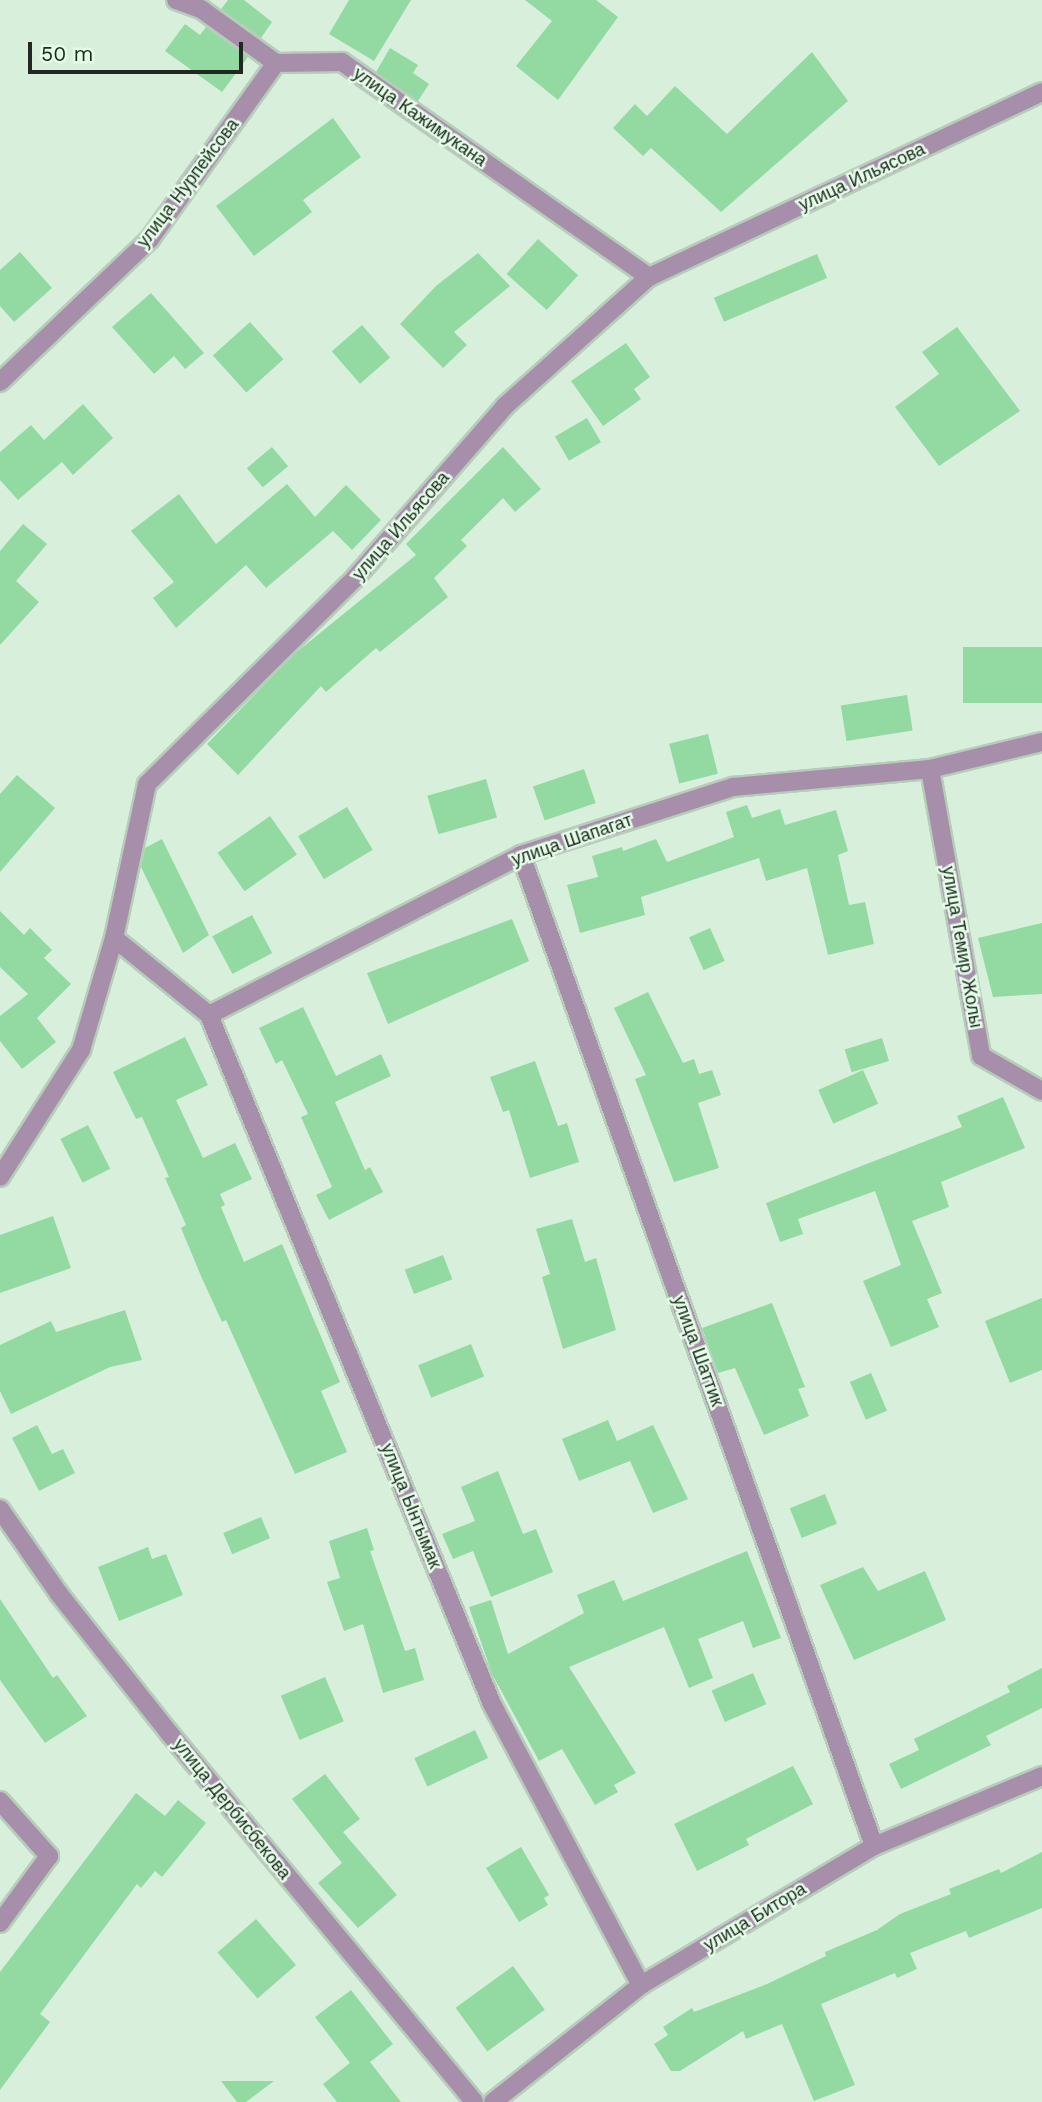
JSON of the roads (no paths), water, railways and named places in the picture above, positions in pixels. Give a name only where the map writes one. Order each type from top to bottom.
[{"type":"street","points":[[176,0],[204,4],[276,63]]},
{"type":"street","name":"улица Кажимукана","points":[[276,63],[341,62],[649,277]]},
{"type":"street","name":"улица Нурпейсова","points":[[0,382],[150,239],[276,63]]},
{"type":"street","name":"улица Ильясова","points":[[0,1177],[81,1050],[114,938],[147,784],[356,578],[505,406],[649,277],[1042,92]]},
{"type":"street","name":"улица Шапагат","points":[[209,1014],[521,855],[733,787],[930,769],[1042,742]]},
{"type":"street","name":"улица Темир Жолы","points":[[930,769],[981,1056],[1042,1091]]},
{"type":"street","name":"улица Шаттик","points":[[521,855],[874,1846]]},
{"type":"street","points":[[114,938],[209,1014]]},
{"type":"street","name":"улица Ынтымак","points":[[209,1014],[492,1704],[641,1985]]},
{"type":"street","name":"улица Дербисбекова","points":[[0,1509],[59,1594],[178,1744],[474,2102]]},
{"type":"street","name":"улица Битора","points":[[493,2102],[641,1985],[874,1846],[1042,1776]]},
{"type":"street","points":[[0,1801],[49,1856],[0,1923]]}]
